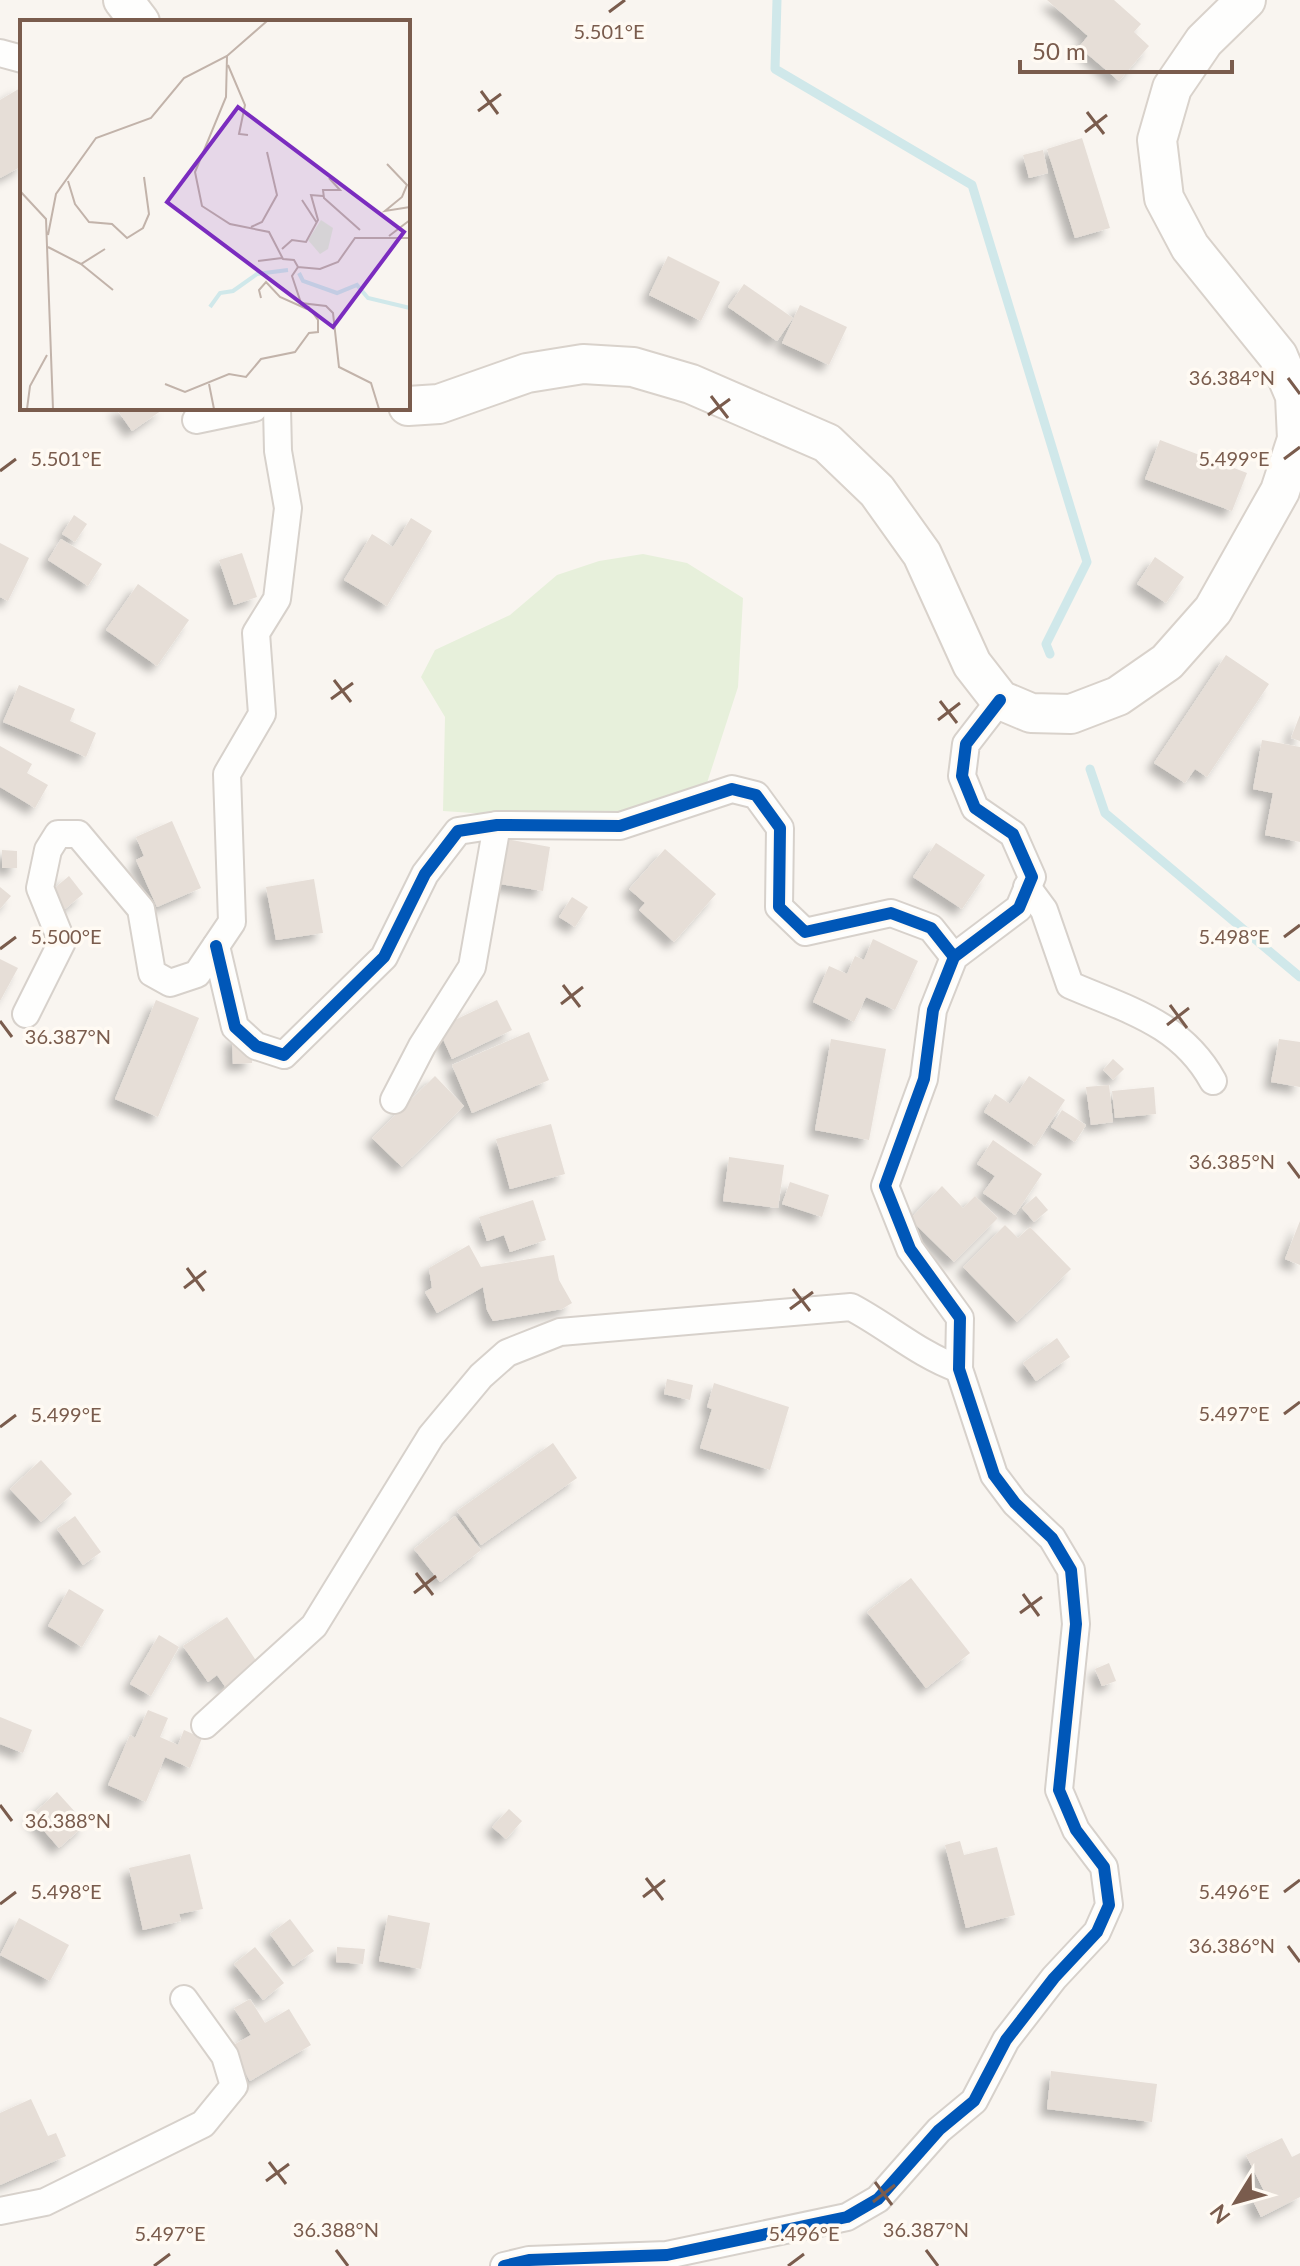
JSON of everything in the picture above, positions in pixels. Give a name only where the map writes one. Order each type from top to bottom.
[{"type":"main road","points":[[123,0],[138,20]]},
{"type":"main road","points":[[410,406],[439,404],[527,373],[583,364],[633,367],[691,384],[827,443],[877,491],[922,554],[972,664],[1000,700],[1031,713],[1071,714],[1118,696],[1167,662],[1213,610],[1280,491],[1297,439],[1289,352],[1190,247],[1164,198],[1157,140],[1172,88],[1204,41],[1246,0]]},
{"type":"street","points":[[0,53],[20,58]]},
{"type":"street","points":[[196,420],[244,410]]},
{"type":"street","points":[[26,1014],[62,942],[40,888],[48,850],[58,834],[78,834],[141,909],[152,973],[170,983],[197,974],[232,922],[227,774],[262,714],[256,633],[277,599],[288,508],[278,451],[277,410]]},
{"type":"street","points":[[504,2266],[529,2260],[667,2255],[847,2217],[878,2199],[939,2130],[974,2101],[1006,2040],[1054,1978],[1097,1932],[1109,1905],[1104,1867],[1076,1830],[1059,1790],[1076,1624],[1071,1570],[1052,1538],[1015,1503],[994,1475],[959,1369],[960,1318],[910,1249],[885,1186],[924,1079],[933,1010],[954,957],[1019,908],[1032,877],[1013,834],[975,808],[962,776],[966,744],[1000,700]]},
{"type":"street","points":[[216,946],[235,1027],[256,1046],[284,1055],[384,957],[425,874],[458,831],[497,825],[620,826],[732,789],[756,795],[780,828],[779,907],[805,932],[891,913],[931,928],[954,957]]},
{"type":"street","points":[[394,1100],[422,1046],[472,967],[497,825]]},
{"type":"street","points":[[1027,887],[1044,910],[1070,985],[1159,1023],[1201,1061],[1213,1081]]},
{"type":"street","points":[[205,1725],[314,1626],[431,1436],[481,1376],[507,1353],[560,1332],[851,1307],[930,1358],[959,1369]]},
{"type":"street","points":[[0,2211],[45,2202],[203,2124],[234,2086],[225,2056],[184,1999]]},
{"type":"green space","points":[[643,554],[687,563],[743,598],[738,687],[706,786],[593,821],[443,811],[445,717],[421,677],[435,650],[510,615],[557,575],[599,561]]},
{"type":"building","points":[[1047,0],[1114,0],[1141,24],[1134,32],[1149,46],[1119,81],[1079,47],[1088,36]]},
{"type":"building","points":[[20,88],[20,167],[0,178],[0,100]]},
{"type":"building","points":[[1082,138],[1110,228],[1075,238],[1047,149]]},
{"type":"building","points":[[1043,150],[1048,173],[1029,178],[1023,155]]},
{"type":"building","points":[[668,256],[720,282],[701,321],[649,295]]},
{"type":"building","points":[[744,284],[793,318],[777,341],[728,307]]},
{"type":"building","points":[[800,305],[847,327],[829,365],[782,343]]},
{"type":"building","points":[[117,410],[162,410],[132,431]]},
{"type":"building","points":[[1160,440],[1247,473],[1232,511],[1145,479]]},
{"type":"building","points":[[74,515],[87,524],[75,542],[62,534]]},
{"type":"building","points":[[411,518],[432,531],[387,606],[344,580],[372,534],[393,547]]},
{"type":"building","points":[[61,539],[102,564],[88,586],[48,560]]},
{"type":"building","points":[[0,543],[29,558],[8,601],[0,597]]},
{"type":"building","points":[[242,553],[257,597],[234,605],[219,560]]},
{"type":"building","points":[[1155,557],[1184,577],[1166,603],[1137,584]]},
{"type":"building","points":[[138,584],[189,620],[157,666],[106,630]]},
{"type":"building","points":[[1226,655],[1269,684],[1207,777],[1195,769],[1185,783],[1154,763]]},
{"type":"building","points":[[19,685],[75,709],[70,721],[96,733],[86,757],[3,722]]},
{"type":"building","points":[[1300,715],[1300,741],[1291,738]]},
{"type":"building","points":[[1262,740],[1300,747],[1300,842],[1265,835],[1273,793],[1253,789]]},
{"type":"building","points":[[0,746],[32,764],[27,773],[48,785],[35,808],[0,787]]},
{"type":"building","points":[[172,821],[201,888],[157,907],[136,860],[144,856],[136,837]]},
{"type":"building","points":[[501,838],[550,847],[543,891],[494,883]]},
{"type":"building","points":[[936,843],[985,875],[962,909],[913,877]]},
{"type":"building","points":[[665,849],[716,894],[674,942],[639,910],[645,903],[629,889]]},
{"type":"building","points":[[2,850],[17,851],[17,868],[2,868]]},
{"type":"building","points":[[69,876],[83,894],[65,909],[51,891]]},
{"type":"building","points":[[314,879],[323,933],[276,940],[266,887]]},
{"type":"building","points":[[0,887],[11,896],[0,909]]},
{"type":"building","points":[[572,897],[588,907],[575,927],[559,917]]},
{"type":"building","points":[[873,939],[918,961],[895,1010],[866,997],[854,1022],[813,1002],[829,966],[847,974],[855,956],[864,960]]},
{"type":"building","points":[[0,959],[18,968],[0,1001]]},
{"type":"building","points":[[156,1000],[199,1018],[158,1117],[115,1099]]},
{"type":"building","points":[[497,1000],[512,1030],[452,1059],[438,1028]]},
{"type":"building","points":[[529,1032],[549,1080],[472,1113],[452,1065]]},
{"type":"building","points":[[251,1036],[252,1063],[233,1064],[232,1037]]},
{"type":"building","points":[[831,1039],[886,1049],[869,1140],[815,1130]]},
{"type":"building","points":[[1279,1039],[1300,1042],[1300,1087],[1271,1082]]},
{"type":"building","points":[[1113,1059],[1124,1069],[1113,1080],[1103,1070]]},
{"type":"building","points":[[435,1076],[464,1106],[402,1167],[372,1138]]},
{"type":"building","points":[[1029,1076],[1065,1100],[1035,1146],[984,1112],[995,1094],[1010,1104]]},
{"type":"building","points":[[1109,1085],[1113,1122],[1091,1125],[1086,1087]]},
{"type":"building","points":[[1154,1087],[1156,1114],[1115,1118],[1112,1091]]},
{"type":"building","points":[[1062,1110],[1086,1125],[1075,1142],[1051,1127]]},
{"type":"building","points":[[551,1124],[565,1174],[510,1189],[496,1139]]},
{"type":"building","points":[[993,1140],[1042,1174],[1015,1215],[983,1193],[995,1176],[977,1164]]},
{"type":"building","points":[[729,1157],[784,1165],[778,1208],[723,1201]]},
{"type":"building","points":[[790,1182],[829,1195],[822,1217],[782,1204]]},
{"type":"building","points":[[942,1186],[963,1208],[975,1196],[998,1218],[954,1262],[910,1219]]},
{"type":"building","points":[[1036,1196],[1048,1210],[1034,1222],[1022,1208]]},
{"type":"building","points":[[533,1200],[546,1240],[510,1252],[504,1235],[487,1241],[479,1217]]},
{"type":"building","points":[[1300,1221],[1300,1265],[1285,1259]]},
{"type":"building","points":[[1005,1225],[1018,1238],[1030,1227],[1071,1269],[1017,1322],[963,1267]]},
{"type":"building","points":[[469,1245],[481,1267],[554,1255],[559,1280],[572,1303],[562,1309],[493,1321],[487,1310],[483,1287],[437,1313],[425,1292],[432,1288],[429,1268]]},
{"type":"building","points":[[1057,1338],[1070,1357],[1036,1381],[1023,1363]]},
{"type":"building","points":[[667,1379],[693,1385],[690,1400],[664,1394]]},
{"type":"building","points":[[714,1383],[789,1407],[770,1470],[700,1448],[712,1409],[707,1407]]},
{"type":"building","points":[[553,1443],[577,1478],[481,1545],[457,1511]]},
{"type":"building","points":[[41,1460],[72,1494],[41,1522],[10,1489]]},
{"type":"building","points":[[75,1516],[101,1552],[83,1565],[57,1529]]},
{"type":"building","points":[[455,1516],[481,1550],[440,1582],[414,1549]]},
{"type":"building","points":[[911,1578],[970,1653],[926,1688],[867,1612]]},
{"type":"building","points":[[69,1589],[104,1610],[82,1647],[48,1626]]},
{"type":"building","points":[[227,1617],[259,1665],[226,1688],[217,1675],[208,1682],[183,1646]]},
{"type":"building","points":[[159,1635],[179,1647],[151,1696],[130,1684]]},
{"type":"building","points":[[1109,1663],[1116,1681],[1102,1686],[1095,1669]]},
{"type":"building","points":[[148,1710],[168,1718],[160,1737],[178,1745],[184,1730],[202,1738],[190,1768],[165,1757],[146,1802],[108,1785],[130,1735],[135,1738]]},
{"type":"building","points":[[0,1717],[32,1730],[23,1753],[0,1744]]},
{"type":"building","points":[[57,1792],[86,1824],[59,1848],[31,1816]]},
{"type":"building","points":[[509,1809],[522,1821],[506,1839],[492,1827]]},
{"type":"building","points":[[960,1841],[964,1855],[997,1847],[1015,1915],[966,1928],[945,1845]]},
{"type":"building","points":[[190,1854],[203,1909],[179,1914],[181,1921],[143,1930],[129,1868]]},
{"type":"building","points":[[388,1915],[430,1923],[421,1969],[379,1961]]},
{"type":"building","points":[[19,1918],[69,1945],[50,1981],[0,1955]]},
{"type":"building","points":[[290,1919],[314,1951],[293,1966],[270,1934]]},
{"type":"building","points":[[255,1947],[284,1983],[263,2000],[234,1964]]},
{"type":"building","points":[[337,1947],[365,1949],[363,1964],[336,1962]]},
{"type":"building","points":[[250,1999],[265,2023],[289,2009],[311,2045],[250,2081],[230,2047],[251,2035],[234,2008]]},
{"type":"building","points":[[1051,2071],[1157,2084],[1152,2122],[1047,2109]]},
{"type":"building","points":[[31,2099],[48,2136],[56,2133],[66,2156],[0,2185],[0,2113]]},
{"type":"building","points":[[1282,2138],[1292,2157],[1300,2153],[1300,2197],[1261,2217],[1251,2197],[1264,2191],[1246,2155]]},
{"type":"waterway","points":[[777,0],[775,69],[972,185],[1087,562],[1046,644],[1050,654]]},
{"type":"waterway","points":[[1090,769],[1105,813],[1300,977]]},
{"type":"cycle path","points":[[504,2266],[529,2260],[667,2255],[847,2217],[878,2199],[939,2130],[974,2101],[1006,2040],[1054,1978],[1097,1932],[1109,1905],[1104,1867],[1076,1830],[1059,1790],[1076,1624],[1071,1570],[1052,1538],[1015,1503],[994,1475],[959,1369],[960,1318],[910,1249],[885,1186],[924,1079],[933,1010],[954,957],[1019,908],[1032,877],[1013,834],[975,808],[962,776],[966,744],[1000,700]]},
{"type":"cycle path","points":[[216,946],[235,1027],[256,1046],[284,1055],[384,957],[425,874],[458,831],[497,825],[620,826],[732,789],[756,795],[780,828],[779,907],[805,932],[891,913],[931,928],[954,957]]}]
